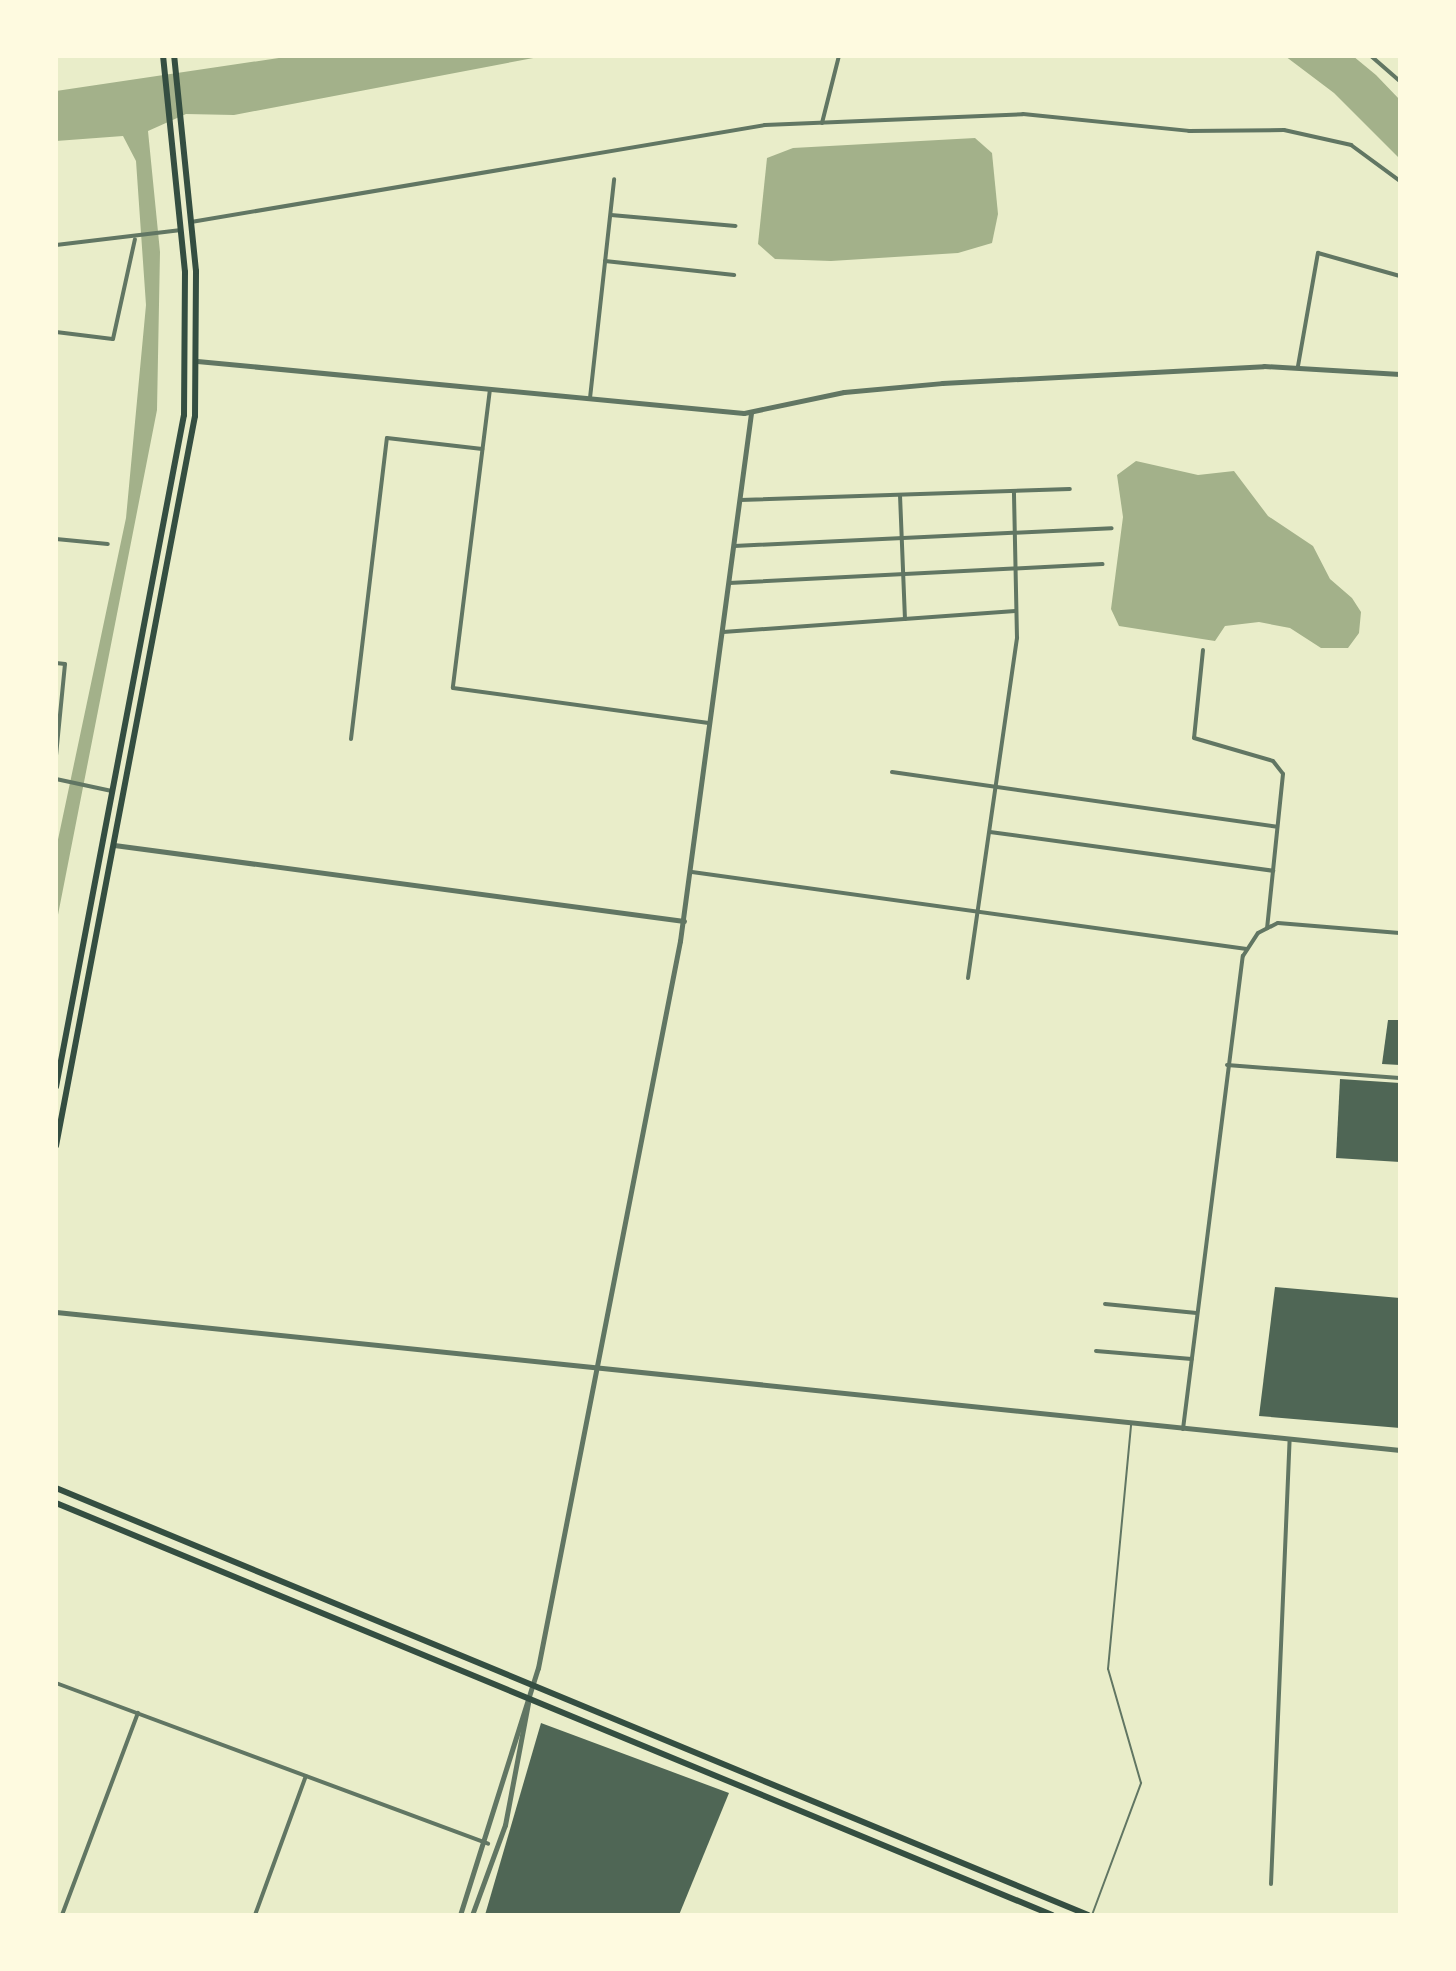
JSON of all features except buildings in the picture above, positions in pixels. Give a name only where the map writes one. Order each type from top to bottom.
[{"type":"main road","points":[[56,1087],[184,415],[181,230],[163,58]]},
{"type":"main road","points":[[56,1146],[191,449],[197,361],[191,222],[174,58]]},
{"type":"main road","points":[[56,1488],[1090,1915]]},
{"type":"main road","points":[[56,1503],[1052,1915]]},
{"type":"street","points":[[822,123],[839,56]]},
{"type":"street","points":[[1371,56],[1400,81]]},
{"type":"street","points":[[191,222],[765,125],[1023,114],[1189,131],[1284,130],[1351,145],[1400,181]]},
{"type":"street","points":[[590,398],[614,179]]},
{"type":"street","points":[[611,215],[736,226]]},
{"type":"street","points":[[56,245],[135,239],[181,230]]},
{"type":"street","points":[[56,332],[113,339],[135,239]]},
{"type":"street","points":[[1298,366],[1318,253],[1400,276]]},
{"type":"street","points":[[605,261],[734,275]]},
{"type":"street","points":[[197,361],[751,413],[878,388],[1298,366],[1400,374]]},
{"type":"street","points":[[490,388],[453,688],[711,723]]},
{"type":"street","points":[[460,1915],[488,1844],[533,1686],[684,921],[751,413]]},
{"type":"street","points":[[351,739],[387,438],[482,449]]},
{"type":"street","points":[[740,500],[1070,489]]},
{"type":"street","points":[[968,978],[996,789],[1016,611],[1014,491]]},
{"type":"street","points":[[900,495],[905,619]]},
{"type":"street","points":[[734,546],[1112,528]]},
{"type":"street","points":[[56,539],[108,544]]},
{"type":"street","points":[[729,583],[1103,564]]},
{"type":"street","points":[[723,632],[1016,611]]},
{"type":"street","points":[[1183,1429],[1227,1065],[1247,949],[1267,928],[1280,766],[1194,738],[1203,650]]},
{"type":"street","points":[[56,663],[65,664],[56,755]]},
{"type":"street","points":[[892,772],[1277,827]]},
{"type":"street","points":[[56,779],[113,791]]},
{"type":"street","points":[[990,832],[1273,871]]},
{"type":"street","points":[[114,845],[684,921]]},
{"type":"street","points":[[692,872],[1247,949]]},
{"type":"street","points":[[1267,928],[1400,933]]},
{"type":"street","points":[[1227,1065],[1400,1078]]},
{"type":"street","points":[[1105,1304],[1197,1313]]},
{"type":"street","points":[[56,1312],[594,1370],[1400,1450]]},
{"type":"street","points":[[1096,1351],[1192,1359]]},
{"type":"street","points":[[1271,1884],[1290,1439]]},
{"type":"street","points":[[56,1683],[488,1844]]},
{"type":"street","points":[[472,1915],[505,1825],[528,1698]]},
{"type":"street","points":[[62,1915],[138,1713]]},
{"type":"street","points":[[255,1915],[306,1776]]},
{"type":"lane","points":[[1090,1915],[1141,1783],[1108,1669],[1131,1424]]},
{"type":"shaded area","points":[[292,56],[544,56],[234,115],[186,114],[148,131],[160,252],[157,410],[56,925],[56,849],[126,518],[146,305],[136,161],[123,136],[56,141],[56,91]]},
{"type":"shaded area","points":[[1285,56],[1353,56],[1376,75],[1400,100],[1400,159],[1334,93]]},
{"type":"shaded area","points":[[975,138],[992,153],[998,214],[992,243],[958,253],[831,261],[775,259],[758,244],[767,158],[793,148]]},
{"type":"shaded area","points":[[1136,461],[1198,475],[1234,471],[1268,516],[1313,546],[1330,579],[1352,598],[1361,612],[1359,633],[1348,648],[1321,648],[1290,628],[1259,622],[1225,626],[1215,641],[1119,626],[1111,609],[1123,517],[1117,475]]}]
